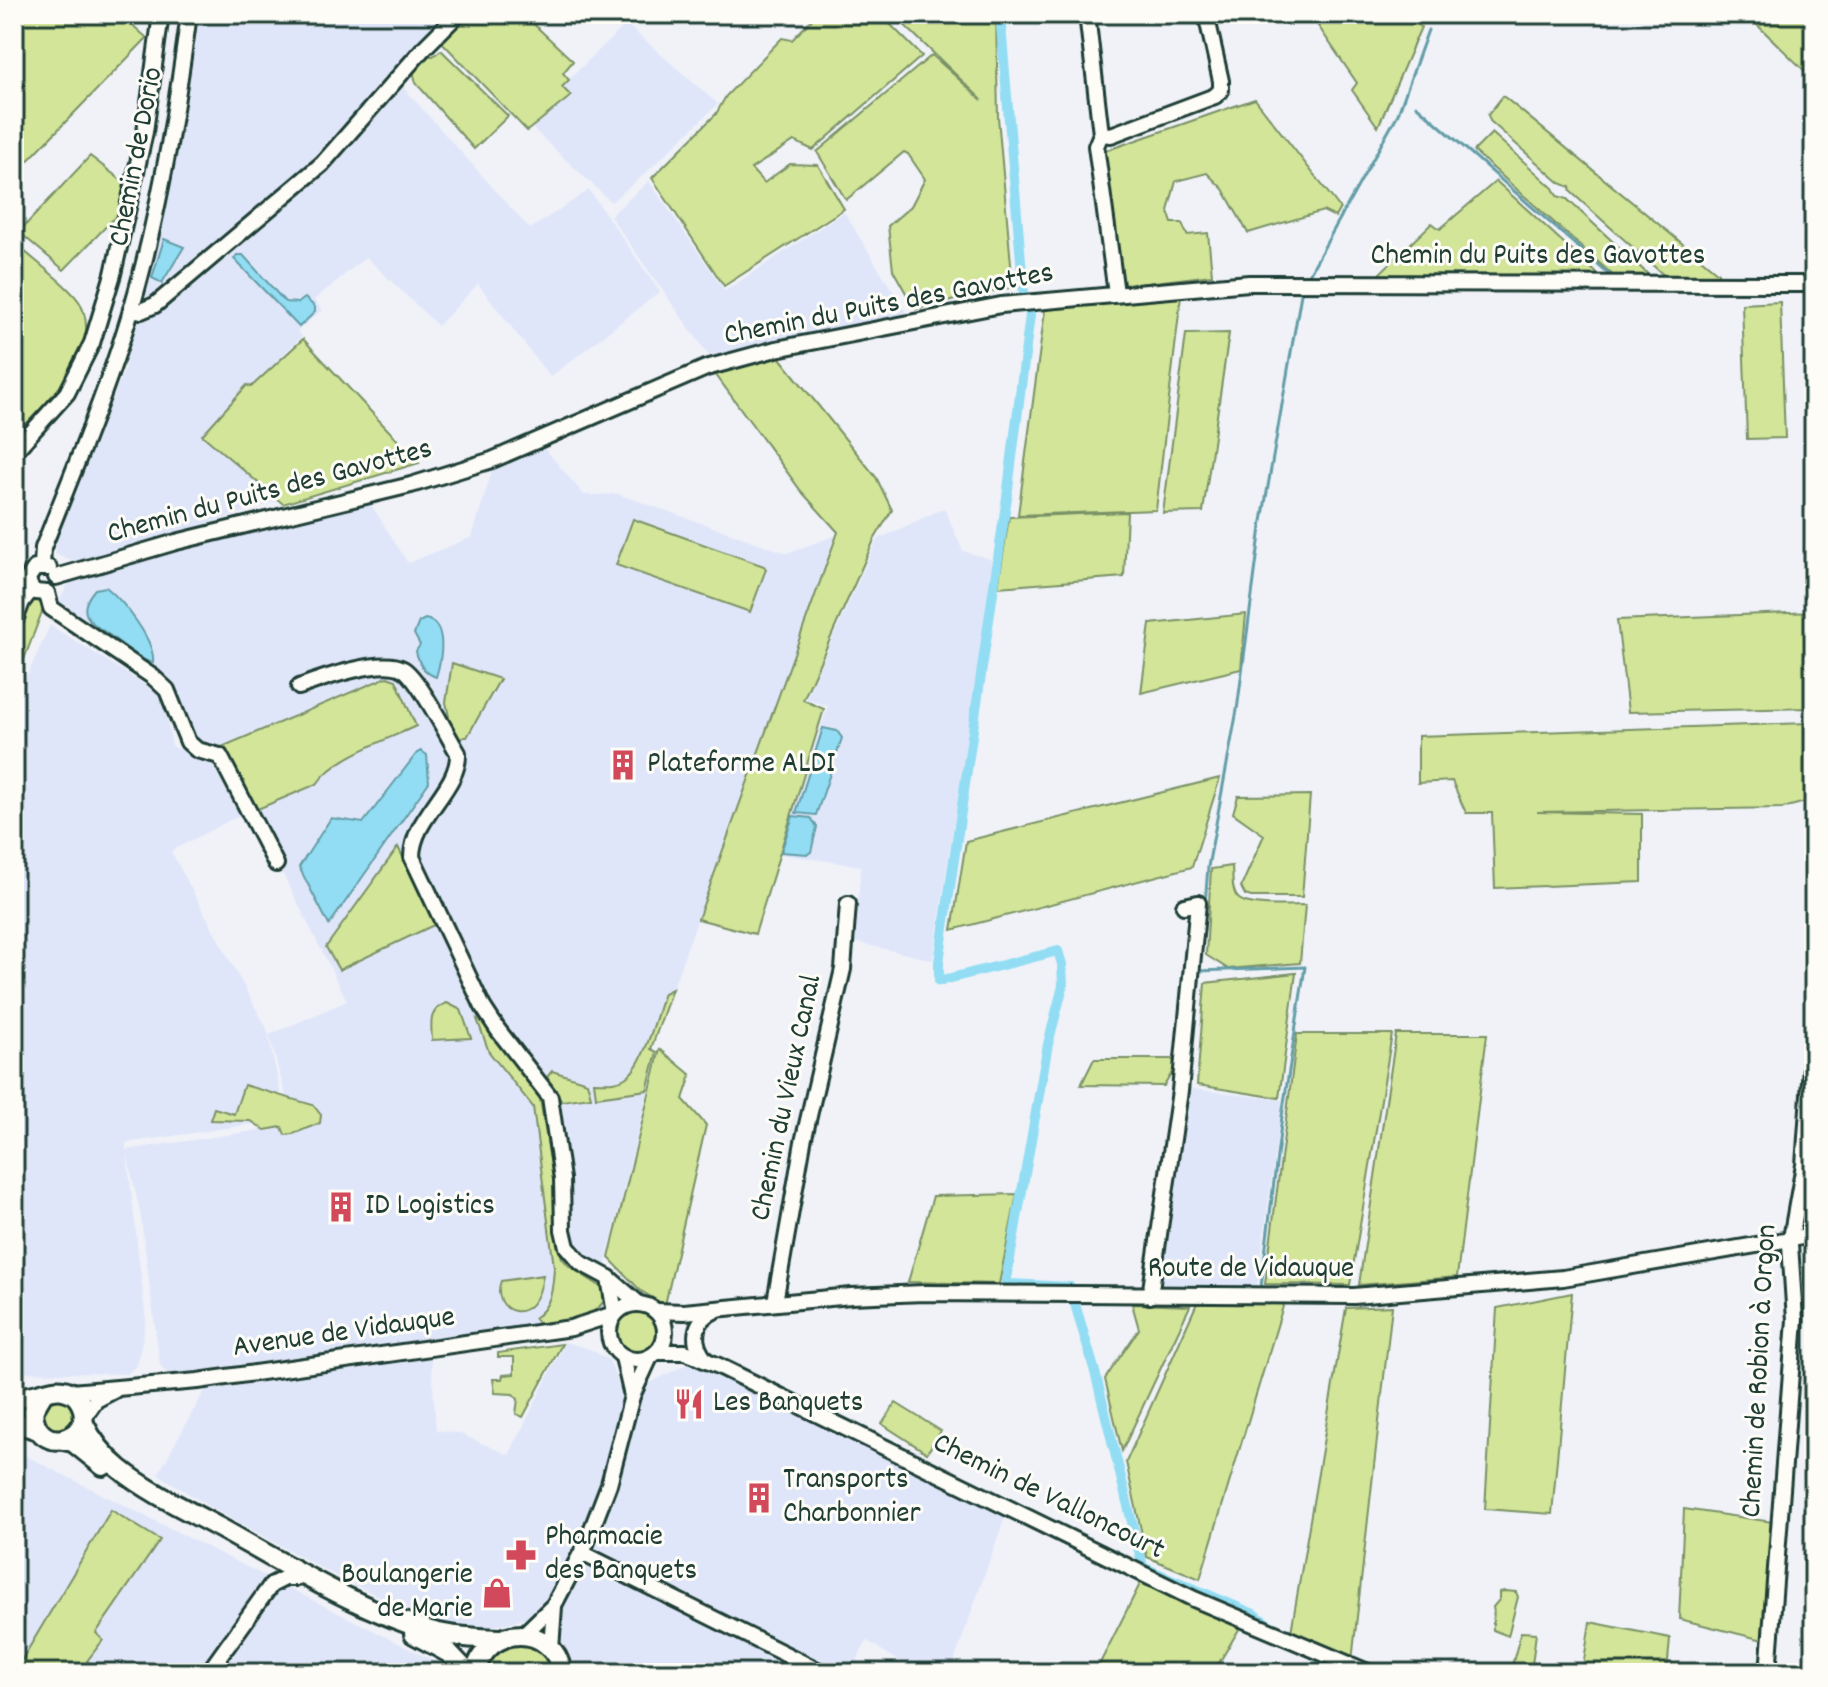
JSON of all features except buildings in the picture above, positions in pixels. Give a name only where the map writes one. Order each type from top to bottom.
[{"type":"main road","points":[[14,1397],[33,1397],[56,1389],[71,1392],[81,1403],[83,1419],[91,1438],[103,1454],[129,1476],[302,1573],[376,1610],[452,1636],[500,1639],[523,1635],[533,1637],[551,1649],[562,1673]]},
{"type":"main road","points":[[38,1430],[33,1411],[43,1394]]},
{"type":"main road","points":[[63,1440],[79,1430],[83,1419]]},
{"type":"main road","points":[[14,1422],[38,1430],[50,1439],[73,1442],[135,1486],[298,1578],[449,1653],[464,1671],[500,1639]]},
{"type":"street","points":[[14,452],[67,393],[92,343],[113,274],[145,132],[161,14]]},
{"type":"street","name":"Chemin de Dorio","points":[[42,566],[43,548],[106,384],[131,309],[162,183],[189,14]]},
{"type":"street","points":[[131,309],[145,311],[155,305],[322,164],[423,49],[458,14]]},
{"type":"street","points":[[1087,14],[1101,134],[1096,146],[1116,293]]},
{"type":"street","points":[[1101,134],[1111,135],[1215,96],[1221,90],[1206,14]]},
{"type":"street","name":"Chemin du Puits des Gavottes","points":[[56,577],[176,542],[411,485],[492,460],[706,368],[762,353],[1001,305],[1249,283],[1814,284]]},
{"type":"street","points":[[42,566],[50,568],[56,577],[54,586],[47,593],[32,589],[28,582],[29,574],[42,566]]},
{"type":"street","points":[[14,623],[22,602],[32,589]]},
{"type":"street","points":[[47,593],[51,608],[153,677],[167,690],[188,742],[197,750],[220,756],[276,864]]},
{"type":"street","points":[[299,687],[338,672],[392,666],[403,669],[414,679],[458,753],[450,782],[434,802],[412,844],[412,857],[483,1007],[550,1097],[562,1179],[563,1230],[567,1247],[581,1263],[609,1278],[638,1303],[656,1311],[665,1331]]},
{"type":"street","points":[[1150,1296],[1180,1091],[1198,903],[1184,906]]},
{"type":"street","name":"Chemin du Vieux Canal","points":[[775,1302],[803,1142],[843,969],[848,904]]},
{"type":"street","name":"Chemin de Robion à Orgon","points":[[1768,1673],[1795,1320],[1790,1244],[1804,1165],[1814,1025]]},
{"type":"street","name":"Route de Vidauque","points":[[656,1311],[684,1312],[775,1302],[924,1293],[1354,1296],[1563,1278],[1792,1236],[1814,1235]]},
{"type":"street","points":[[609,1278],[614,1314]]},
{"type":"street","points":[[611,1346],[609,1324],[614,1314],[625,1306],[638,1303]]},
{"type":"street","points":[[706,1361],[699,1352],[695,1332],[704,1318],[720,1308]]},
{"type":"street","points":[[523,1635],[554,1605],[582,1553],[609,1484],[632,1396],[665,1331],[684,1312]]},
{"type":"street","name":"Avenue de Vidauque","points":[[71,1392],[198,1381],[571,1328],[614,1314]]},
{"type":"street","points":[[571,1328],[597,1335],[623,1357],[636,1361],[654,1354]]},
{"type":"street","name":"Chemin de Valloncourt","points":[[665,1331],[685,1352],[1194,1599],[1370,1673]]},
{"type":"street","name":"Chemin de Valloncourt","points":[[654,1354],[685,1352]]},
{"type":"street","points":[[623,1357],[632,1396]]},
{"type":"street","name":"Avenue de Vidauque","points":[[83,1419],[96,1400],[123,1387]]},
{"type":"street","points":[[582,1553],[823,1673]]},
{"type":"street","points":[[208,1673],[271,1585],[273,1575],[269,1561]]},
{"type":"street","points":[[271,1585],[285,1578],[298,1578]]},
{"type":"street","points":[[551,1649],[554,1605]]},
{"type":"shaded area","points":[[194,14],[444,14],[400,84],[530,229],[589,190],[660,292],[550,377],[478,284],[438,326],[366,257],[314,300],[322,310],[297,331],[302,336],[251,387],[247,385],[201,435],[278,501],[82,564],[55,554],[58,531],[125,368],[137,305],[165,203]]},
{"type":"shaded area","points":[[626,24],[718,104],[611,202],[532,128],[570,96],[561,87]]},
{"type":"shaded area","points":[[649,181],[725,291],[844,212],[907,314],[709,356],[610,216]]},
{"type":"shaded area","points":[[540,443],[584,495],[618,494],[787,553],[837,535],[651,1048],[658,1051],[607,1258],[603,1287],[608,1294],[602,1309],[590,1318],[168,1375],[160,1365],[140,1212],[127,1154],[146,1321],[137,1365],[127,1374],[14,1372],[14,705],[50,625],[163,696],[172,746],[212,763],[240,815],[171,851],[267,1029],[286,1119],[126,1143],[126,1150],[294,1125],[269,1035],[347,1001],[222,753],[197,740],[171,685],[57,605],[73,576],[210,538],[370,503],[408,563],[472,537],[494,463]]},
{"type":"shaded area","points":[[944,508],[963,551],[994,560],[933,960],[854,942],[861,866],[779,854],[828,706],[805,699],[877,540]]},
{"type":"shaded area","points":[[1185,1088],[1282,1100],[1257,1287],[1155,1288]]},
{"type":"shaded area","points":[[565,1342],[590,1349],[609,1360],[620,1388],[650,1383],[687,1364],[700,1365],[1006,1514],[950,1673],[918,1673],[867,1641],[850,1673],[577,1673],[558,1634],[531,1615],[476,1630],[450,1628],[339,1578],[211,1508],[158,1474],[205,1390],[431,1358],[436,1430],[458,1433],[509,1455]]},
{"type":"shaded area","points":[[14,1450],[434,1661],[441,1673],[14,1673]]},
{"type":"green space","points":[[14,14],[120,14],[147,38],[14,175]]},
{"type":"green space","points":[[463,14],[523,14],[573,61],[563,73],[569,80],[562,87],[571,96],[527,131],[438,38]]},
{"type":"green space","points":[[817,14],[880,14],[922,56],[813,150],[794,141],[751,169],[764,183],[790,164],[818,165],[844,209],[724,286],[652,178],[716,114],[726,96],[782,38],[792,40]]},
{"type":"green space","points":[[893,14],[996,14],[998,117],[1013,287],[915,309],[893,270],[888,226],[911,206],[925,179],[904,152],[846,200],[817,152],[932,55],[982,100]]},
{"type":"green space","points":[[1310,14],[1406,14],[1421,27],[1378,127],[1352,90],[1357,83]]},
{"type":"green space","points":[[1746,14],[1814,14],[1814,80]]},
{"type":"green space","points":[[441,50],[508,116],[474,149],[416,83],[413,71],[425,56],[433,56]]},
{"type":"green space","points":[[1503,96],[1718,273],[1719,279],[1668,279],[1571,192],[1570,187],[1560,183],[1490,121],[1488,115]]},
{"type":"green space","points":[[1255,99],[1340,208],[1335,217],[1323,211],[1248,233],[1223,189],[1207,173],[1176,181],[1168,211],[1172,223],[1182,223],[1187,235],[1208,233],[1212,275],[1122,286],[1102,152]]},
{"type":"green space","points":[[1492,133],[1553,188],[1557,196],[1567,199],[1653,279],[1616,278],[1474,151]]},
{"type":"green space","points":[[90,156],[126,184],[120,212],[64,270],[19,232]]},
{"type":"green space","points":[[1496,181],[1602,278],[1382,280],[1378,275],[1432,223],[1440,229]]},
{"type":"green space","points":[[22,249],[77,299],[86,323],[78,360],[54,393],[14,436],[14,256]]},
{"type":"green space","points":[[1181,296],[1156,510],[1018,515],[1045,310]]},
{"type":"green space","points":[[1780,302],[1785,438],[1747,439],[1742,304]]},
{"type":"green space","points":[[1229,333],[1203,512],[1163,513],[1186,334]]},
{"type":"green space","points":[[303,339],[419,463],[283,504],[202,435],[247,385],[251,387]]},
{"type":"green space","points":[[776,353],[876,477],[892,510],[874,540],[803,700],[824,709],[755,934],[698,919],[838,532],[801,491],[713,371]]},
{"type":"green space","points":[[1127,512],[1124,577],[998,587],[1009,517]]},
{"type":"green space","points":[[633,519],[764,566],[766,569],[750,612],[616,565]]},
{"type":"green space","points":[[38,598],[43,609],[14,686],[18,625],[29,605]]},
{"type":"green space","points":[[1814,612],[1811,708],[1628,712],[1617,620]]},
{"type":"green space","points":[[1246,614],[1241,669],[1141,693],[1150,624]]},
{"type":"green space","points":[[452,663],[500,679],[467,737],[458,741],[446,719],[449,717],[446,702]]},
{"type":"green space","points":[[387,677],[396,680],[416,726],[348,757],[317,784],[253,811],[217,749]]},
{"type":"green space","points":[[1810,723],[1813,800],[1783,808],[1537,812],[1642,814],[1642,882],[1495,888],[1492,813],[1466,813],[1452,781],[1418,783],[1418,736]]},
{"type":"green space","points":[[1220,778],[1192,867],[952,930],[966,841]]},
{"type":"green space","points":[[1310,795],[1302,897],[1245,895],[1241,887],[1264,835],[1233,813],[1238,796]]},
{"type":"green space","points":[[398,847],[436,924],[339,970],[326,947]]},
{"type":"green space","points":[[1232,866],[1234,891],[1243,901],[1305,905],[1300,963],[1228,969],[1206,955],[1211,869]]},
{"type":"green space","points":[[1296,973],[1279,1098],[1197,1085],[1205,983]]},
{"type":"green space","points":[[672,989],[651,1049],[657,1052],[647,1090],[596,1097],[594,1082],[618,1081],[632,1072],[644,1052],[664,993]]},
{"type":"green space","points":[[447,1003],[461,1010],[471,1038],[432,1040],[434,1013]]},
{"type":"green space","points":[[477,1019],[484,1023],[538,1087],[554,1183],[558,1246],[562,1258],[570,1267],[603,1288],[607,1295],[602,1304],[588,1315],[539,1324],[534,1318],[548,1302],[554,1267],[533,1107],[489,1052]]},
{"type":"green space","points":[[1297,1034],[1392,1034],[1350,1285],[1265,1284]]},
{"type":"green space","points":[[1396,1034],[1487,1034],[1457,1277],[1359,1285]]},
{"type":"green space","points":[[660,1049],[691,1075],[683,1099],[706,1125],[665,1305],[641,1291],[609,1258]]},
{"type":"green space","points":[[1094,1059],[1172,1059],[1176,1066],[1164,1086],[1081,1085]]},
{"type":"green space","points":[[552,1071],[587,1082],[591,1097],[562,1101],[547,1077]]},
{"type":"green space","points":[[244,1085],[313,1105],[321,1115],[320,1123],[285,1135],[282,1127],[265,1130],[251,1121],[210,1120],[214,1108],[234,1114]]},
{"type":"green space","points":[[1017,1194],[999,1284],[908,1282],[933,1196]]},
{"type":"green space","points":[[543,1275],[539,1293],[532,1304],[523,1310],[507,1308],[499,1292],[501,1281]]},
{"type":"green space","points":[[1572,1293],[1552,1514],[1485,1509],[1497,1308]]},
{"type":"green space","points":[[1197,1303],[1284,1303],[1200,1579],[1147,1557],[1126,1462]]},
{"type":"green space","points":[[1132,1304],[1190,1306],[1122,1451],[1105,1379],[1139,1329]]},
{"type":"green space","points":[[1392,1306],[1352,1661],[1291,1632],[1346,1308]]},
{"type":"green space","points":[[637,1311],[652,1317],[658,1332],[652,1347],[637,1353],[622,1347],[616,1332],[622,1317]]},
{"type":"green space","points":[[562,1344],[523,1417],[516,1414],[518,1399],[513,1394],[495,1393],[493,1379],[514,1374],[514,1357],[498,1357],[498,1353]]},
{"type":"green space","points":[[64,1395],[77,1407],[70,1431],[45,1430],[41,1405],[47,1399]]},
{"type":"green space","points":[[896,1403],[941,1431],[927,1453],[882,1424]]},
{"type":"green space","points":[[1684,1509],[1773,1522],[1767,1641],[1679,1619]]},
{"type":"green space","points":[[111,1510],[160,1540],[96,1633],[103,1640],[87,1661],[98,1669],[95,1673],[14,1673]]},
{"type":"green space","points":[[1141,1582],[1241,1626],[1213,1673],[1095,1673]]},
{"type":"green space","points":[[1499,1592],[1516,1592],[1518,1597],[1508,1636],[1493,1630],[1493,1607],[1499,1600]]},
{"type":"green space","points":[[1590,1622],[1670,1638],[1667,1673],[1582,1673]]},
{"type":"green space","points":[[1521,1632],[1536,1633],[1531,1673],[1510,1673]]},
{"type":"green space","points":[[506,1643],[531,1643],[550,1659],[555,1673],[482,1673],[486,1659]]},
{"type":"water","points":[[164,239],[184,247],[162,283],[152,278]]},
{"type":"water","points":[[237,255],[243,255],[285,302],[298,303],[305,298],[315,307],[315,312],[299,327],[234,259]]},
{"type":"water","points":[[106,587],[129,611],[144,633],[153,654],[153,663],[134,654],[89,619],[85,607],[88,599],[95,589]]},
{"type":"water","points":[[425,619],[433,622],[440,635],[441,653],[436,677],[422,667],[416,651],[420,645],[414,634],[419,622]]},
{"type":"water","points":[[823,728],[837,731],[842,738],[816,815],[796,813]]},
{"type":"water","points":[[421,751],[427,755],[429,782],[329,925],[299,867],[331,818],[363,823]]},
{"type":"water","points":[[793,816],[811,818],[817,827],[808,854],[781,852]]},
{"type":"waterway","points":[[1000,14],[1024,296],[1030,315],[1007,497],[939,962],[939,981],[1058,951],[1063,986],[1048,1044],[1006,1281],[1010,1284],[1070,1287],[1095,1372],[1143,1567],[1254,1614],[1272,1627]]},
{"type":"waterway","points":[[1307,278],[1398,114],[1428,30]]},
{"type":"waterway","points":[[1416,105],[1613,278]]},
{"type":"waterway","points":[[1205,904],[1208,867],[1237,710],[1261,527],[1302,288]]},
{"type":"waterway","points":[[1198,971],[1305,967],[1282,1116],[1261,1287]]},
{"type":"waterway","points":[[1308,1652],[1349,1673]]},
{"type":"place","name":"Plateforme ALDI","points":[[623,765]]},
{"type":"place","name":"ID Logistics","points":[[341,1207]]},
{"type":"place","name":"Les Banquets","points":[[689,1404]]},
{"type":"place","name":"Transports Charbonnier","points":[[759,1498]]},
{"type":"place","name":"Pharmacie des Banquets","points":[[521,1555]]},
{"type":"place","name":"Boulangerie de Marie","points":[[497,1593]]}]
